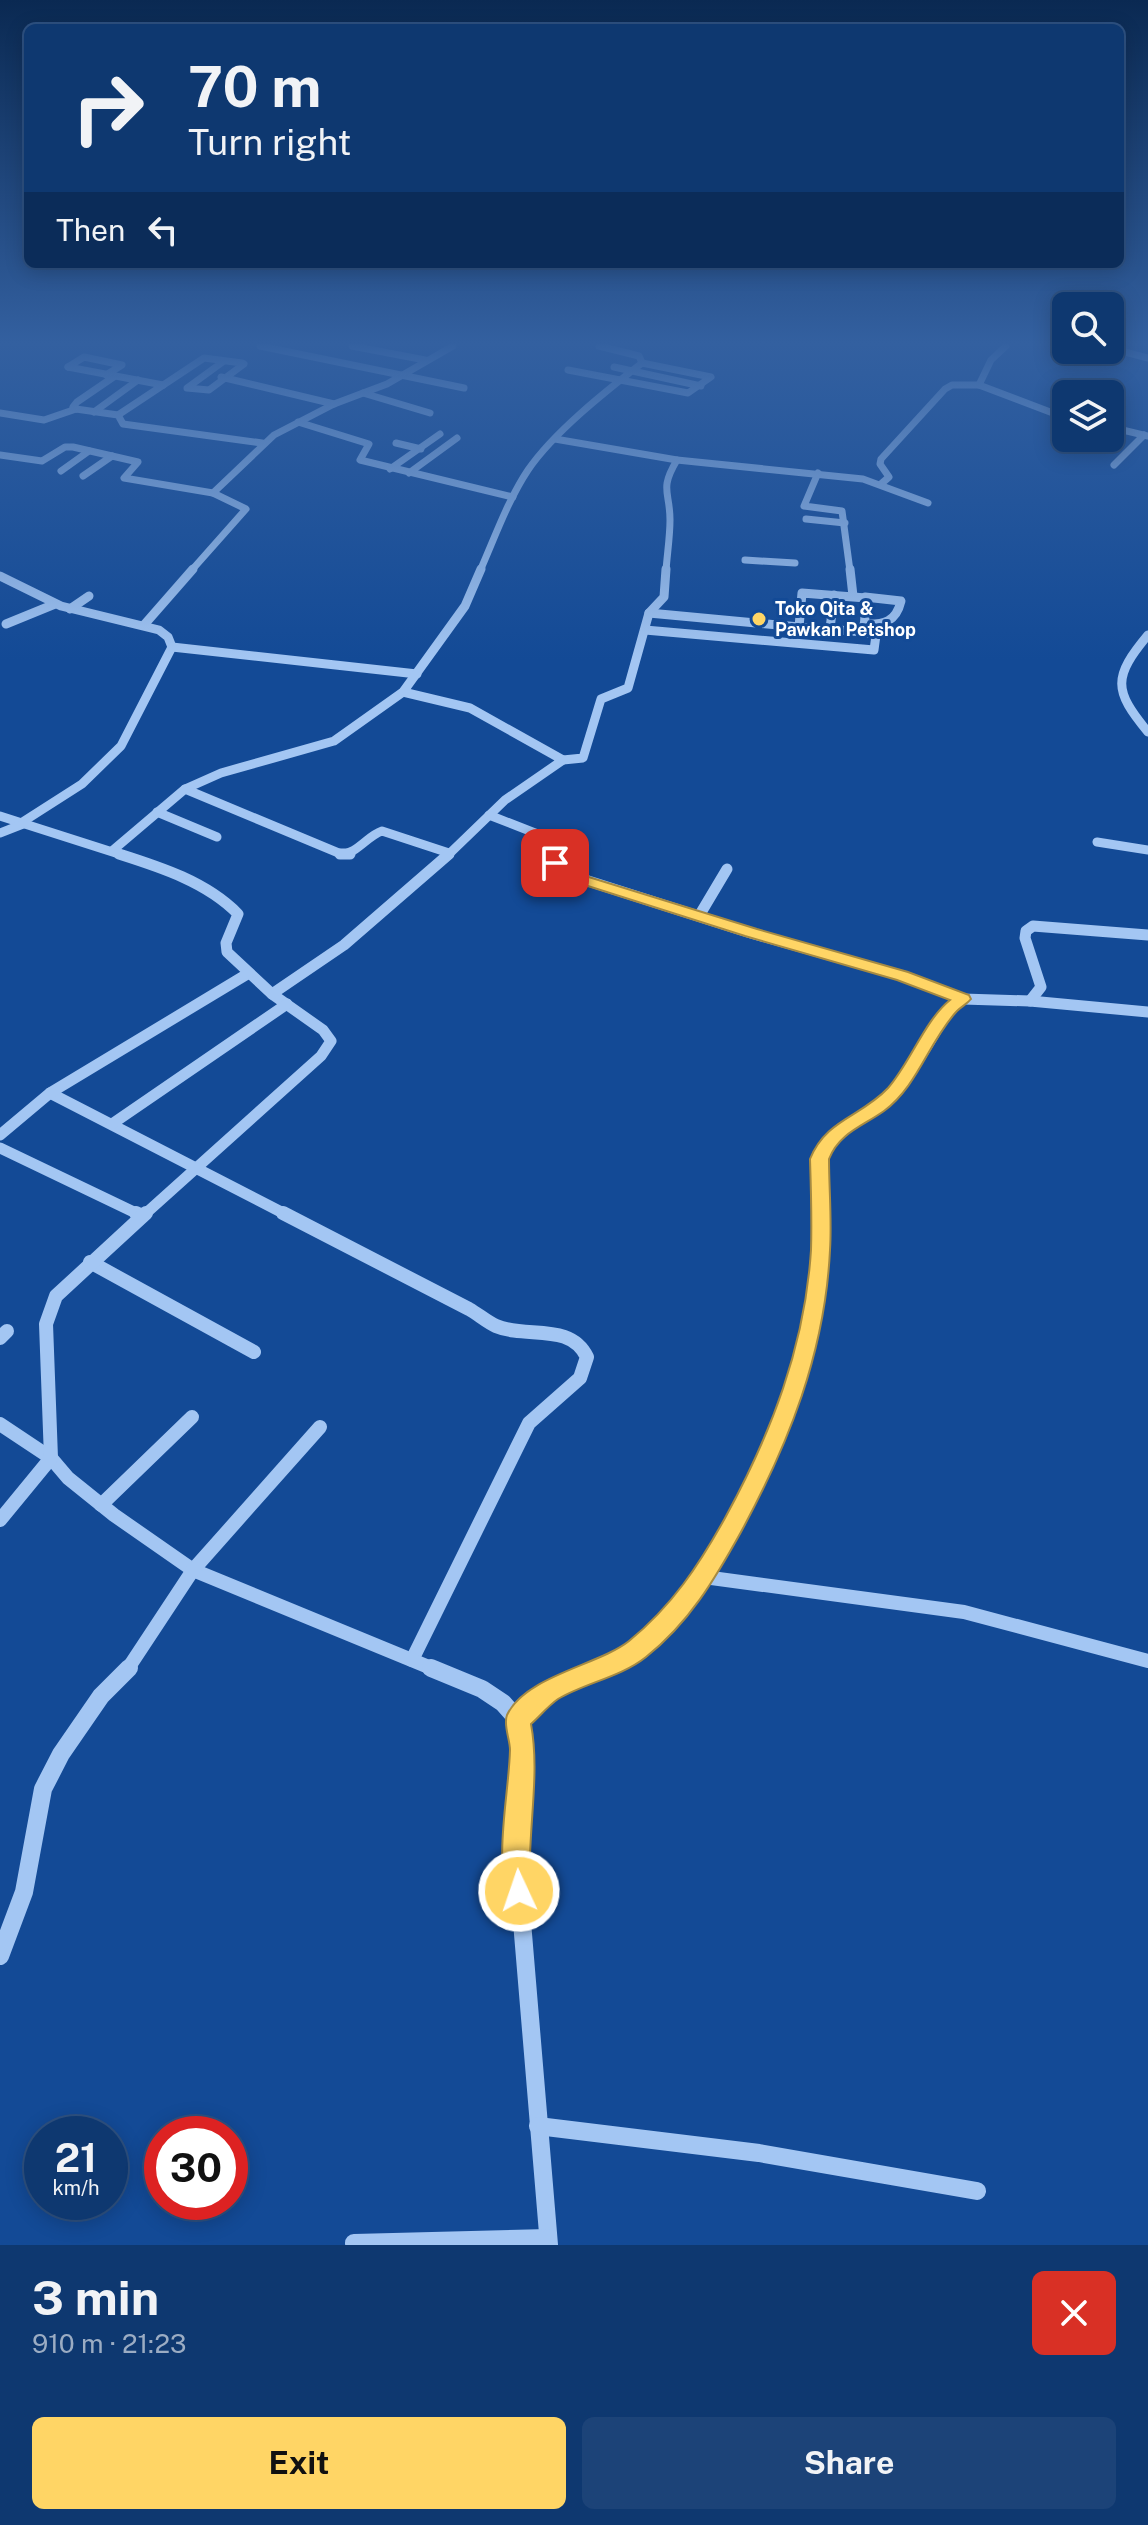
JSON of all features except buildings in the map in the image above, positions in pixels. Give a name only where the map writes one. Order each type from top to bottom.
[{"type":"street","points":[[0,455],[39,461],[59,451]]},
{"type":"street","points":[[61,471],[89,451],[139,463],[124,478],[213,493],[243,505],[244,512],[192,567],[144,625]]},
{"type":"street","points":[[213,493],[254,451]]},
{"type":"street","points":[[364,451],[359,459],[513,497]]},
{"type":"street","points":[[390,469],[416,451]]},
{"type":"street","points":[[425,451],[436,454]]},
{"type":"street","points":[[409,473],[440,451]]},
{"type":"street","points":[[112,851],[185,789],[221,773],[334,741],[403,692],[465,606],[513,497],[530,467],[544,451]]},
{"type":"street","points":[[623,451],[677,460],[867,480],[928,503]]},
{"type":"street","points":[[881,484],[889,477],[881,459],[889,451]]},
{"type":"street","points":[[1114,465],[1130,451]]},
{"type":"street","points":[[83,476],[112,456]]},
{"type":"street","points":[[272,994],[344,945],[526,783],[563,760],[583,758],[601,699],[628,688],[649,613],[664,597],[670,517],[665,496],[667,477],[677,460]]},
{"type":"street","points":[[818,473],[804,506],[841,511],[853,596]]},
{"type":"street","points":[[809,508],[806,522],[845,523]]},
{"type":"street","points":[[745,560],[795,563]]},
{"type":"street","points":[[0,576],[55,604],[144,625],[168,637],[172,647],[132,731],[114,754],[72,790],[22,823],[0,833]]},
{"type":"street","points":[[649,613],[799,627],[864,628],[892,622],[898,616],[901,601],[802,593],[799,627]]},
{"type":"street","points":[[830,629],[834,595]]},
{"type":"street","points":[[70,609],[89,596]]},
{"type":"street","points":[[864,628],[865,597]]},
{"type":"street","points":[[6,624],[55,604]]},
{"type":"street","points":[[645,630],[874,650],[876,635],[864,628]]},
{"type":"street","points":[[1148,635],[1124,664],[1119,692],[1126,707],[1148,732]]},
{"type":"street","points":[[172,647],[417,674]]},
{"type":"street","points":[[403,692],[470,708],[563,760]]},
{"type":"street","points":[[185,789],[341,854],[349,854],[373,834],[382,831],[449,853]]},
{"type":"street","points":[[157,812],[217,837]]},
{"type":"street","points":[[489,815],[563,844],[567,851],[555,863],[553,868],[557,871],[903,976],[963,999],[1030,1001],[1148,1012]]},
{"type":"street","points":[[0,816],[112,851],[172,874],[229,902],[237,910],[238,919],[225,947],[272,994],[328,1034],[330,1046],[67,1283],[48,1311],[46,1324],[51,1458],[0,1520]]},
{"type":"street","points":[[1097,842],[1148,850]]},
{"type":"street","points":[[699,916],[727,869]]},
{"type":"street","points":[[1030,1001],[1041,987],[1025,938],[1026,931],[1033,926],[1148,935]]},
{"type":"street","points":[[0,1135],[50,1093],[249,973]]},
{"type":"street","points":[[518,1720],[548,1692],[636,1651],[682,1606],[704,1577],[762,1471],[784,1421],[800,1371],[809,1336],[820,1251],[820,1159],[825,1146],[836,1133],[879,1106],[895,1091],[951,1007],[963,999]]},
{"type":"street","points":[[112,1124],[287,1004]]},
{"type":"street","points":[[50,1093],[469,1309],[497,1327],[568,1337],[580,1343],[587,1357],[580,1378],[529,1423],[412,1660]]},
{"type":"street","points":[[0,1148],[142,1216]]},
{"type":"street","points":[[90,1262],[254,1352]]},
{"type":"street","points":[[101,1505],[192,1417]]},
{"type":"street","points":[[0,1424],[51,1458],[68,1478],[101,1505],[193,1570],[482,1689],[503,1703],[518,1720],[523,1746],[517,1862],[548,2242],[354,2243]]},
{"type":"street","points":[[0,1956],[24,1892],[43,1789],[61,1754],[101,1696],[132,1665],[193,1570],[320,1427]]},
{"type":"street","points":[[704,1577],[964,1612],[1148,1661]]},
{"type":"street","points":[[538,2126],[731,2147],[900,2174],[977,2191]]},
{"type":"place","name":"Toko Qita & Pawkan Petshop","points":[[759,619]]},
{"type":"route","points":[[519,1891],[517,1862],[523,1746],[518,1720],[548,1692],[636,1651],[682,1606],[704,1577],[762,1471],[784,1421],[800,1371],[809,1336],[820,1251],[820,1159],[825,1146],[836,1133],[879,1106],[895,1091],[951,1007],[963,999],[903,976],[751,933],[574,877],[554,869],[555,863]]}]
